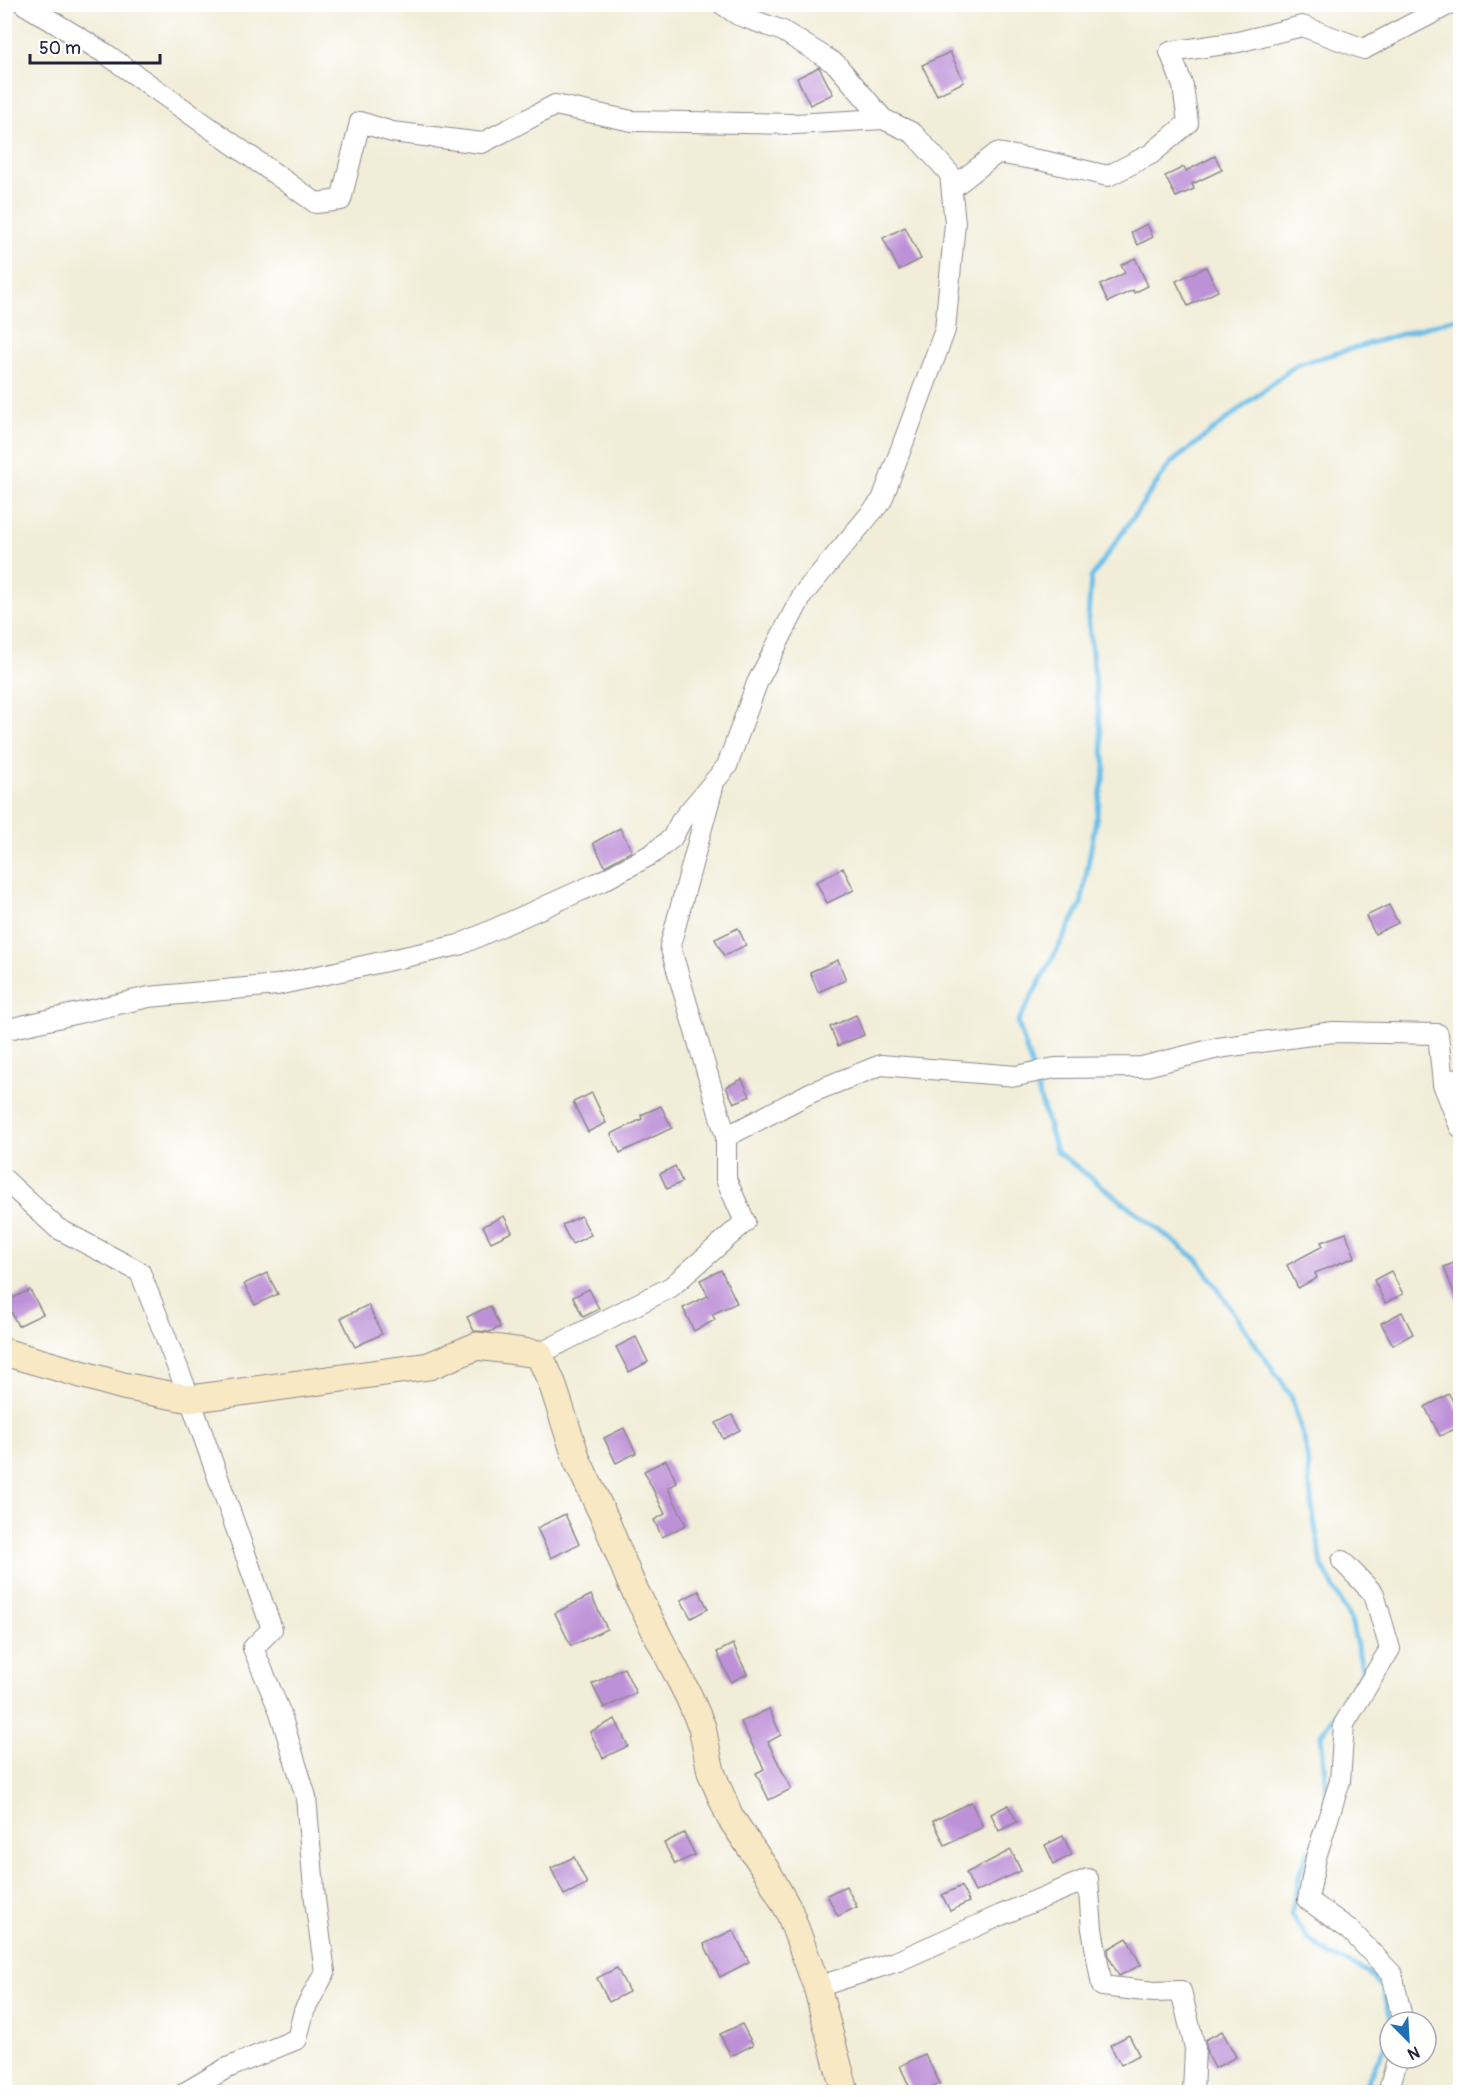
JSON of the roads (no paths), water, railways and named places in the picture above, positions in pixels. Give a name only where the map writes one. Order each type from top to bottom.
[{"type":"street","points":[[24,4],[106,54],[316,203],[341,200],[360,122],[392,132],[482,143],[555,105],[632,121],[795,124],[883,118]]},
{"type":"street","points":[[4,1030],[149,997],[277,985],[459,945],[602,881],[652,854],[672,838],[681,821],[727,766],[757,684],[803,594],[882,500],[945,330],[955,223],[950,174],[913,133],[883,118],[836,64],[783,31],[738,15],[722,4]]},
{"type":"street","points":[[952,188],[997,153],[1108,176],[1152,154],[1188,123],[1183,86],[1170,52],[1238,42],[1302,26],[1364,49],[1450,4]]},
{"type":"street","points":[[4,1352],[123,1386],[190,1399],[429,1366],[477,1346],[539,1354],[671,1287],[745,1222],[726,1179],[726,1137],[670,946],[715,780]]},
{"type":"street","points":[[726,1137],[810,1093],[881,1065],[1016,1076],[1054,1068],[1142,1067],[1218,1048],[1333,1032],[1438,1034],[1452,1081],[1461,1127]]},
{"type":"street","points":[[4,1179],[57,1228],[140,1272],[190,1399],[272,1629],[254,1648],[280,1712],[306,1797],[315,1900],[325,1972],[304,2011],[297,2040],[225,2069],[186,2092]]},
{"type":"street","points":[[539,1354],[552,1383],[578,1460],[631,1583],[702,1727],[711,1772],[730,1817],[768,1873],[789,1911],[817,1987],[845,2092]]},
{"type":"street","points":[[1342,1562],[1374,1594],[1390,1649],[1344,1724],[1340,1781],[1316,1857],[1308,1900],[1350,1930],[1392,1974],[1400,2010]]},
{"type":"street","points":[[817,1987],[898,1961],[1088,1879],[1092,1929],[1102,1986],[1154,1992],[1181,1991],[1195,2048],[1193,2092]]},
{"type":"street","points":[[1388,2092],[1394,2070]]},
{"type":"waterway","points":[[1032,1068],[1018,1022],[1081,905],[1105,768],[1088,618],[1091,578],[1170,464],[1296,365],[1460,317]]},
{"type":"waterway","points":[[1034,1077],[1056,1151],[1198,1260],[1291,1396],[1306,1446],[1312,1508],[1322,1565],[1351,1621],[1363,1671],[1348,1698],[1321,1734],[1327,1796]]},
{"type":"waterway","points":[[1309,1850],[1301,1869],[1291,1915],[1310,1940],[1330,1955],[1368,1972],[1383,1988],[1389,2010]]},
{"type":"waterway","points":[[1362,2092],[1378,2060]]}]
